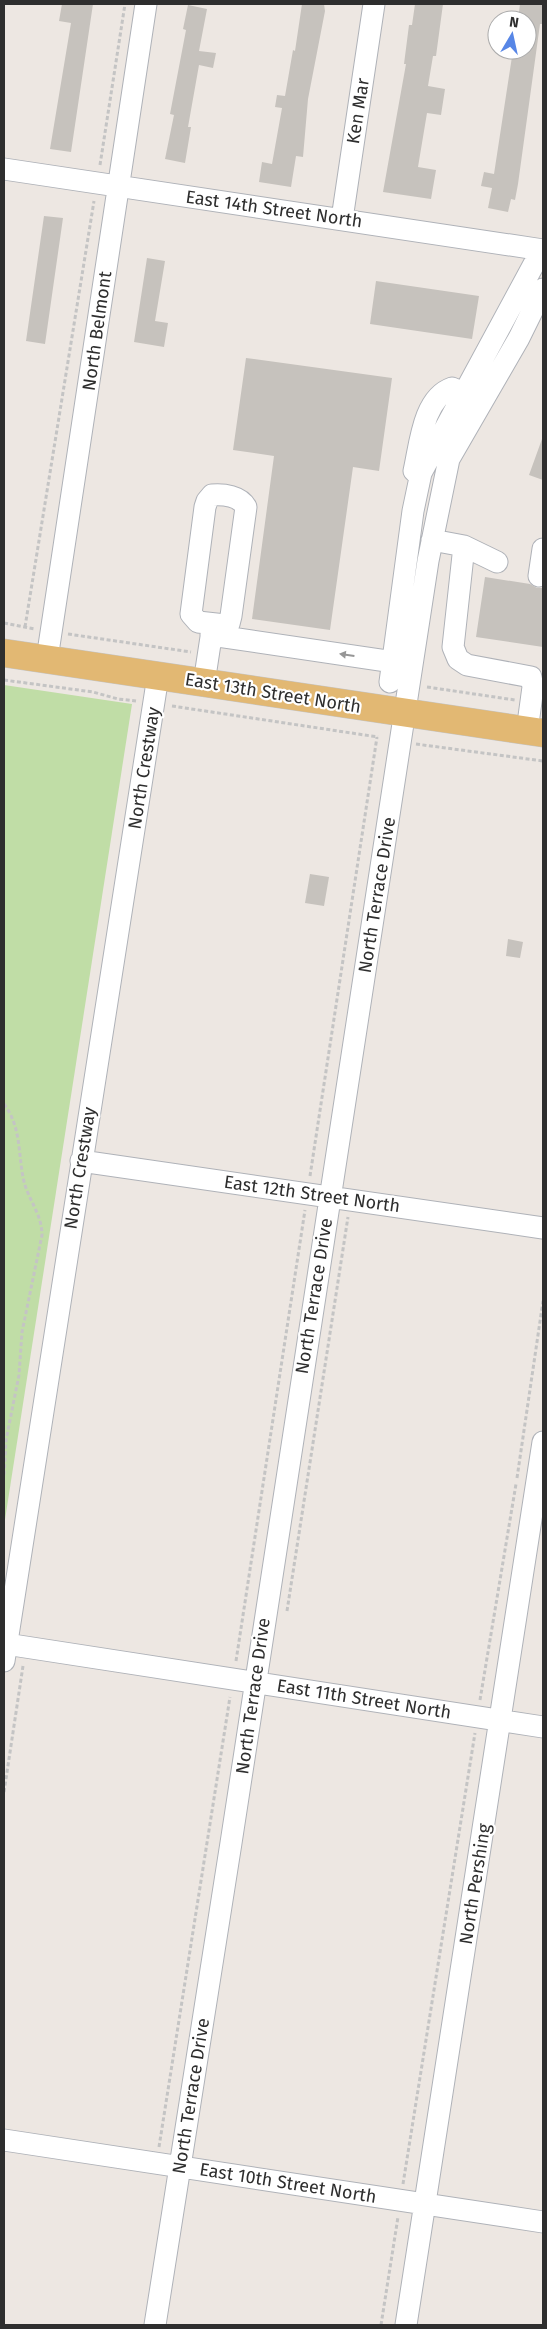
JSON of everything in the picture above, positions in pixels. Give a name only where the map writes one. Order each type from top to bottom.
[{"type":"main road","name":"East 13th Street North","points":[[4,653],[47,659],[156,689],[204,683],[535,732]]},
{"type":"street","name":"North Belmont","points":[[47,659],[146,4]]},
{"type":"street","name":"Ken Mar","points":[[342,218],[374,4]]},
{"type":"street","name":"East 14th Street North","points":[[4,169],[342,218],[538,257]]},
{"type":"street","points":[[212,630],[229,624],[246,514],[243,501],[218,495],[212,495],[207,501],[191,614],[198,622],[212,630],[395,667],[413,511],[421,473],[431,462],[429,408],[442,392],[452,388],[474,397],[538,257]]},
{"type":"street","name":"North Terrace Drive","points":[[155,2325],[405,713],[395,667],[432,540],[431,462],[449,459],[474,397],[519,338],[543,289]]},
{"type":"street","points":[[432,540],[464,546],[497,562]]},
{"type":"street","points":[[464,546],[453,647],[458,659],[468,665],[531,677],[535,732]]},
{"type":"street","points":[[538,576],[543,548]]},
{"type":"street","points":[[204,683],[212,630]]},
{"type":"street","name":"North Crestway","points":[[5,1652],[156,689]]},
{"type":"street","name":"East 12th Street North","points":[[81,1161],[543,1228]]},
{"type":"street","name":"North Pershing","points":[[406,2325],[543,1442]]},
{"type":"street","name":"East 11th Street North","points":[[5,1652],[233,1679],[543,1727]]},
{"type":"street","name":"East 10th Street North","points":[[4,2140],[543,2222]]},
{"type":"path","points":[[25,627],[125,4]]},
{"type":"path","points":[[4,680],[93,692],[118,699],[156,689],[377,737],[543,761]]},
{"type":"path","points":[[158,2151],[233,1679],[377,737]]},
{"type":"path","points":[[4,1104],[15,1127],[26,1190],[42,1222],[42,1235],[22,1332],[19,1375],[6,1440],[4,1477]]},
{"type":"path","points":[[381,2325],[432,1993],[516,1483],[543,1301]]},
{"type":"green space","points":[[4,685],[132,704],[4,1526]]},
{"type":"building","points":[[62,4],[93,4],[71,152],[50,149],[71,23],[59,21]]},
{"type":"building","points":[[302,4],[324,4],[325,11],[308,99],[303,157],[296,156],[291,187],[259,182],[262,162],[272,164],[282,108],[275,107],[277,95],[285,96],[293,50],[295,51]]},
{"type":"building","points":[[415,4],[443,4],[436,56],[433,56],[428,86],[445,89],[441,115],[427,113],[418,167],[436,170],[431,199],[383,192],[406,64],[404,64],[409,25],[412,25]]},
{"type":"building","points":[[520,4],[543,4],[542,24],[540,24],[537,46],[537,10],[519,10]]},
{"type":"building","points":[[188,5],[207,9],[199,51],[216,53],[213,68],[199,65],[188,127],[191,127],[185,163],[165,159],[174,115],[170,114],[186,30],[183,29]]},
{"type":"building","points":[[511,60],[535,60],[518,184],[515,200],[511,199],[508,212],[488,208],[492,188],[481,186],[484,172],[494,174]]},
{"type":"building","points":[[44,216],[63,218],[45,344],[26,341]]},
{"type":"building","points":[[147,258],[165,261],[155,321],[168,323],[164,347],[134,342]]},
{"type":"building","points":[[376,281],[479,296],[472,339],[370,324]]},
{"type":"building","points":[[246,358],[392,378],[379,471],[353,467],[330,630],[252,619],[274,456],[233,450]]},
{"type":"building","points":[[543,439],[543,480],[529,475]]},
{"type":"building","points":[[485,577],[530,584],[537,588],[543,588],[543,647],[476,637]]},
{"type":"building","points":[[310,874],[329,877],[324,906],[305,903]]},
{"type":"building","points":[[508,939],[523,942],[520,958],[506,956]]}]
